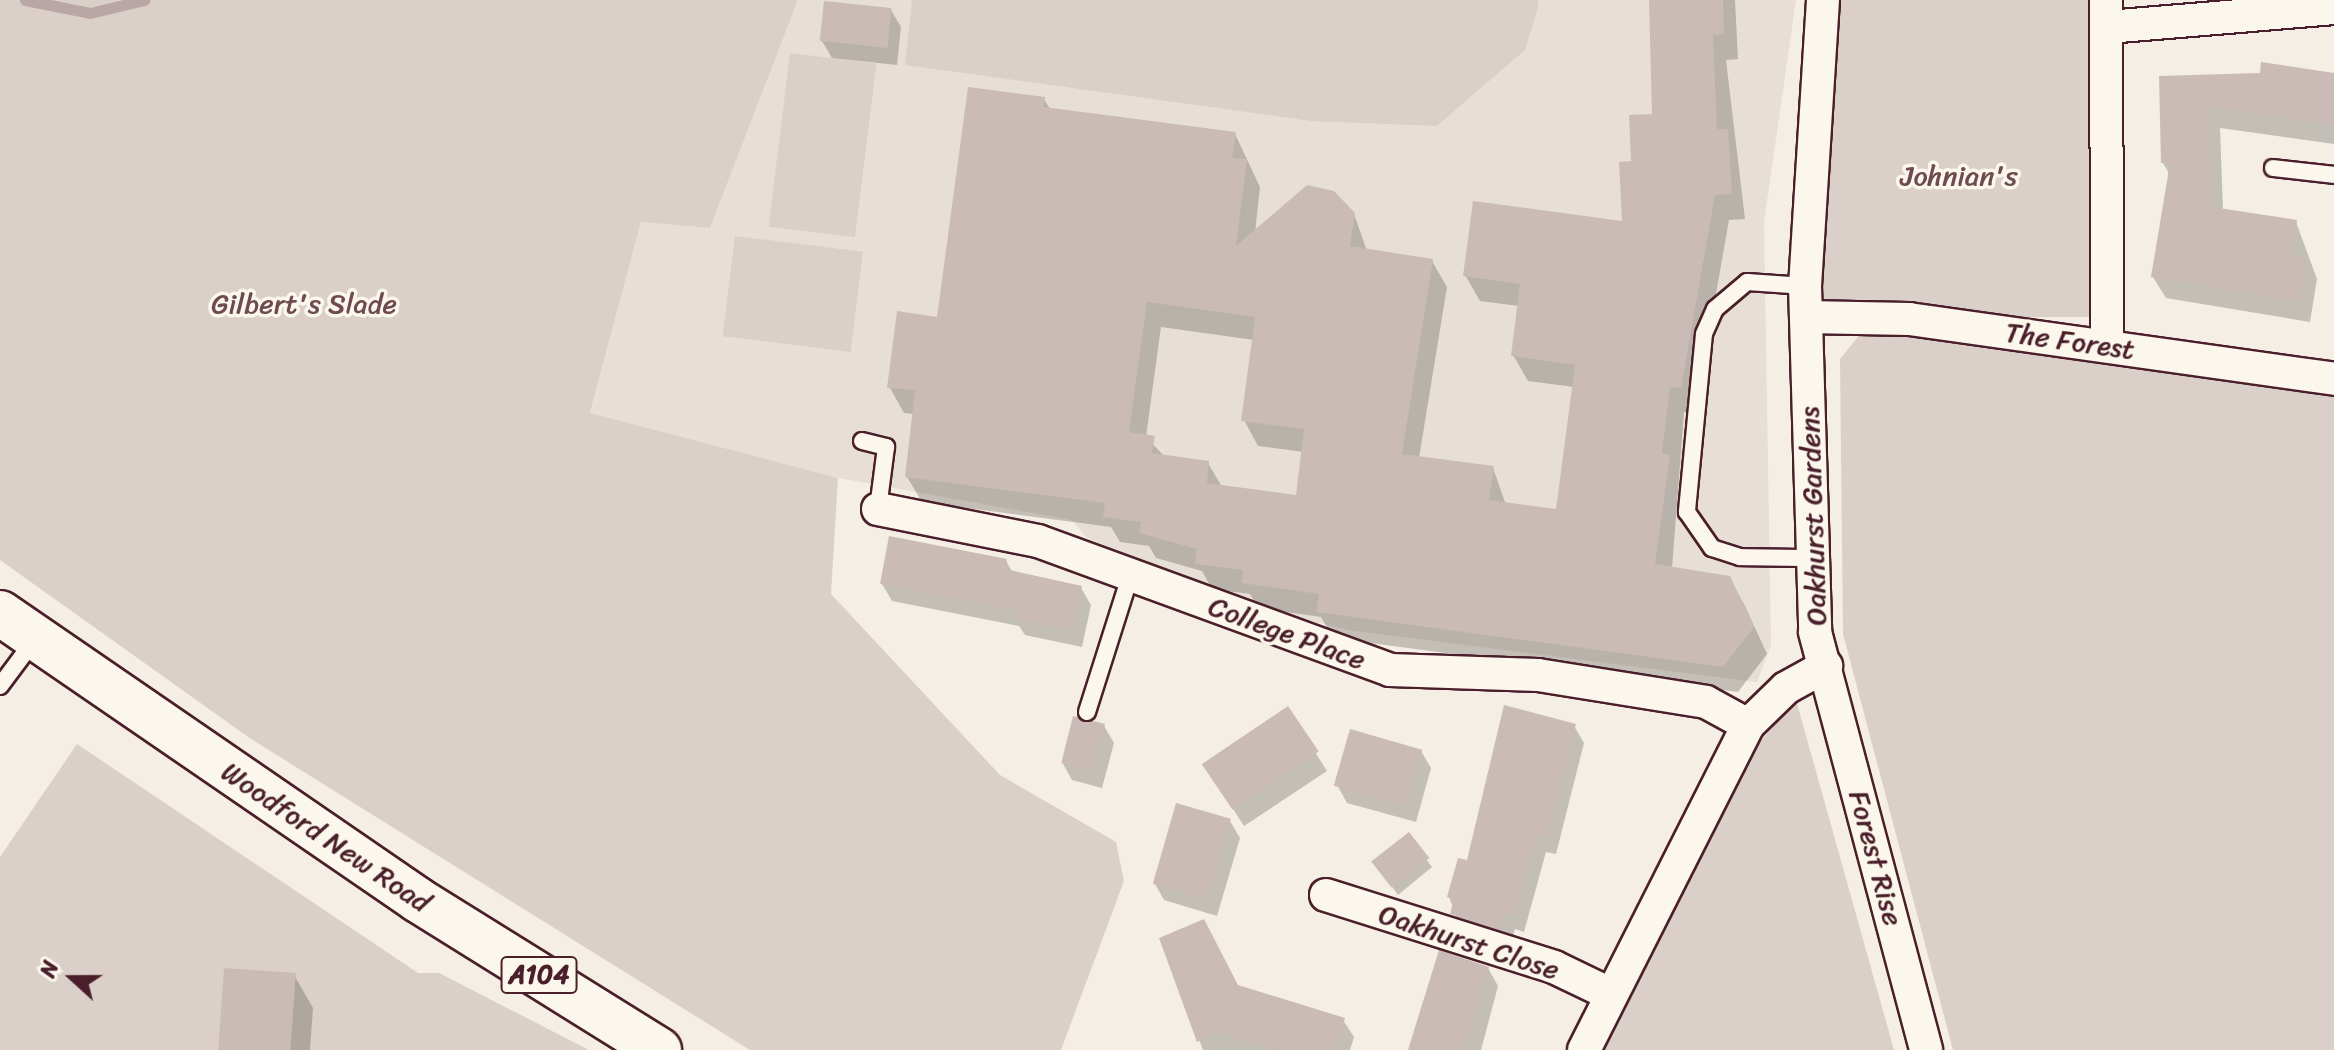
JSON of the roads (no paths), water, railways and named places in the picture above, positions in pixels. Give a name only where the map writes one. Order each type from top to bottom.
[{"type":"main road","name":"Woodford New Road","points":[[0,613],[418,900],[659,1050]]},
{"type":"street","name":"Oakhurst Gardens","points":[[1584,1050],[1748,725],[1786,688],[1826,666],[1815,632],[1806,302],[1823,0]]},
{"type":"street","points":[[2107,346],[2107,14],[2334,8]]},
{"type":"street","name":"The Forest","points":[[1806,302],[2334,379]]},
{"type":"street","name":"College Place","points":[[878,509],[1038,541],[1390,670],[1538,675],[1706,702],[1748,725]]},
{"type":"street","name":"Forest Rise","points":[[1826,666],[1926,1050]]},
{"type":"street","name":"Oakhurst Close","points":[[1326,895],[1554,967],[1610,994]]},
{"type":"lane","points":[[2273,168],[2334,175]]},
{"type":"lane","points":[[1806,302],[1747,282],[1715,309],[1704,334],[1687,512],[1712,548],[1740,557],[1813,558]]},
{"type":"lane","points":[[862,441],[886,447],[878,509]]},
{"type":"lane","points":[[1087,712],[1131,573]]},
{"type":"lane","points":[[0,686],[36,638]]},
{"type":"waterway","points":[[25,0],[90,13],[144,0]]},
{"type":"park label","name":"Johnian's","points":[[1959,176]]},
{"type":"park label","name":"Gilbert's Slade","points":[[304,304]]}]
